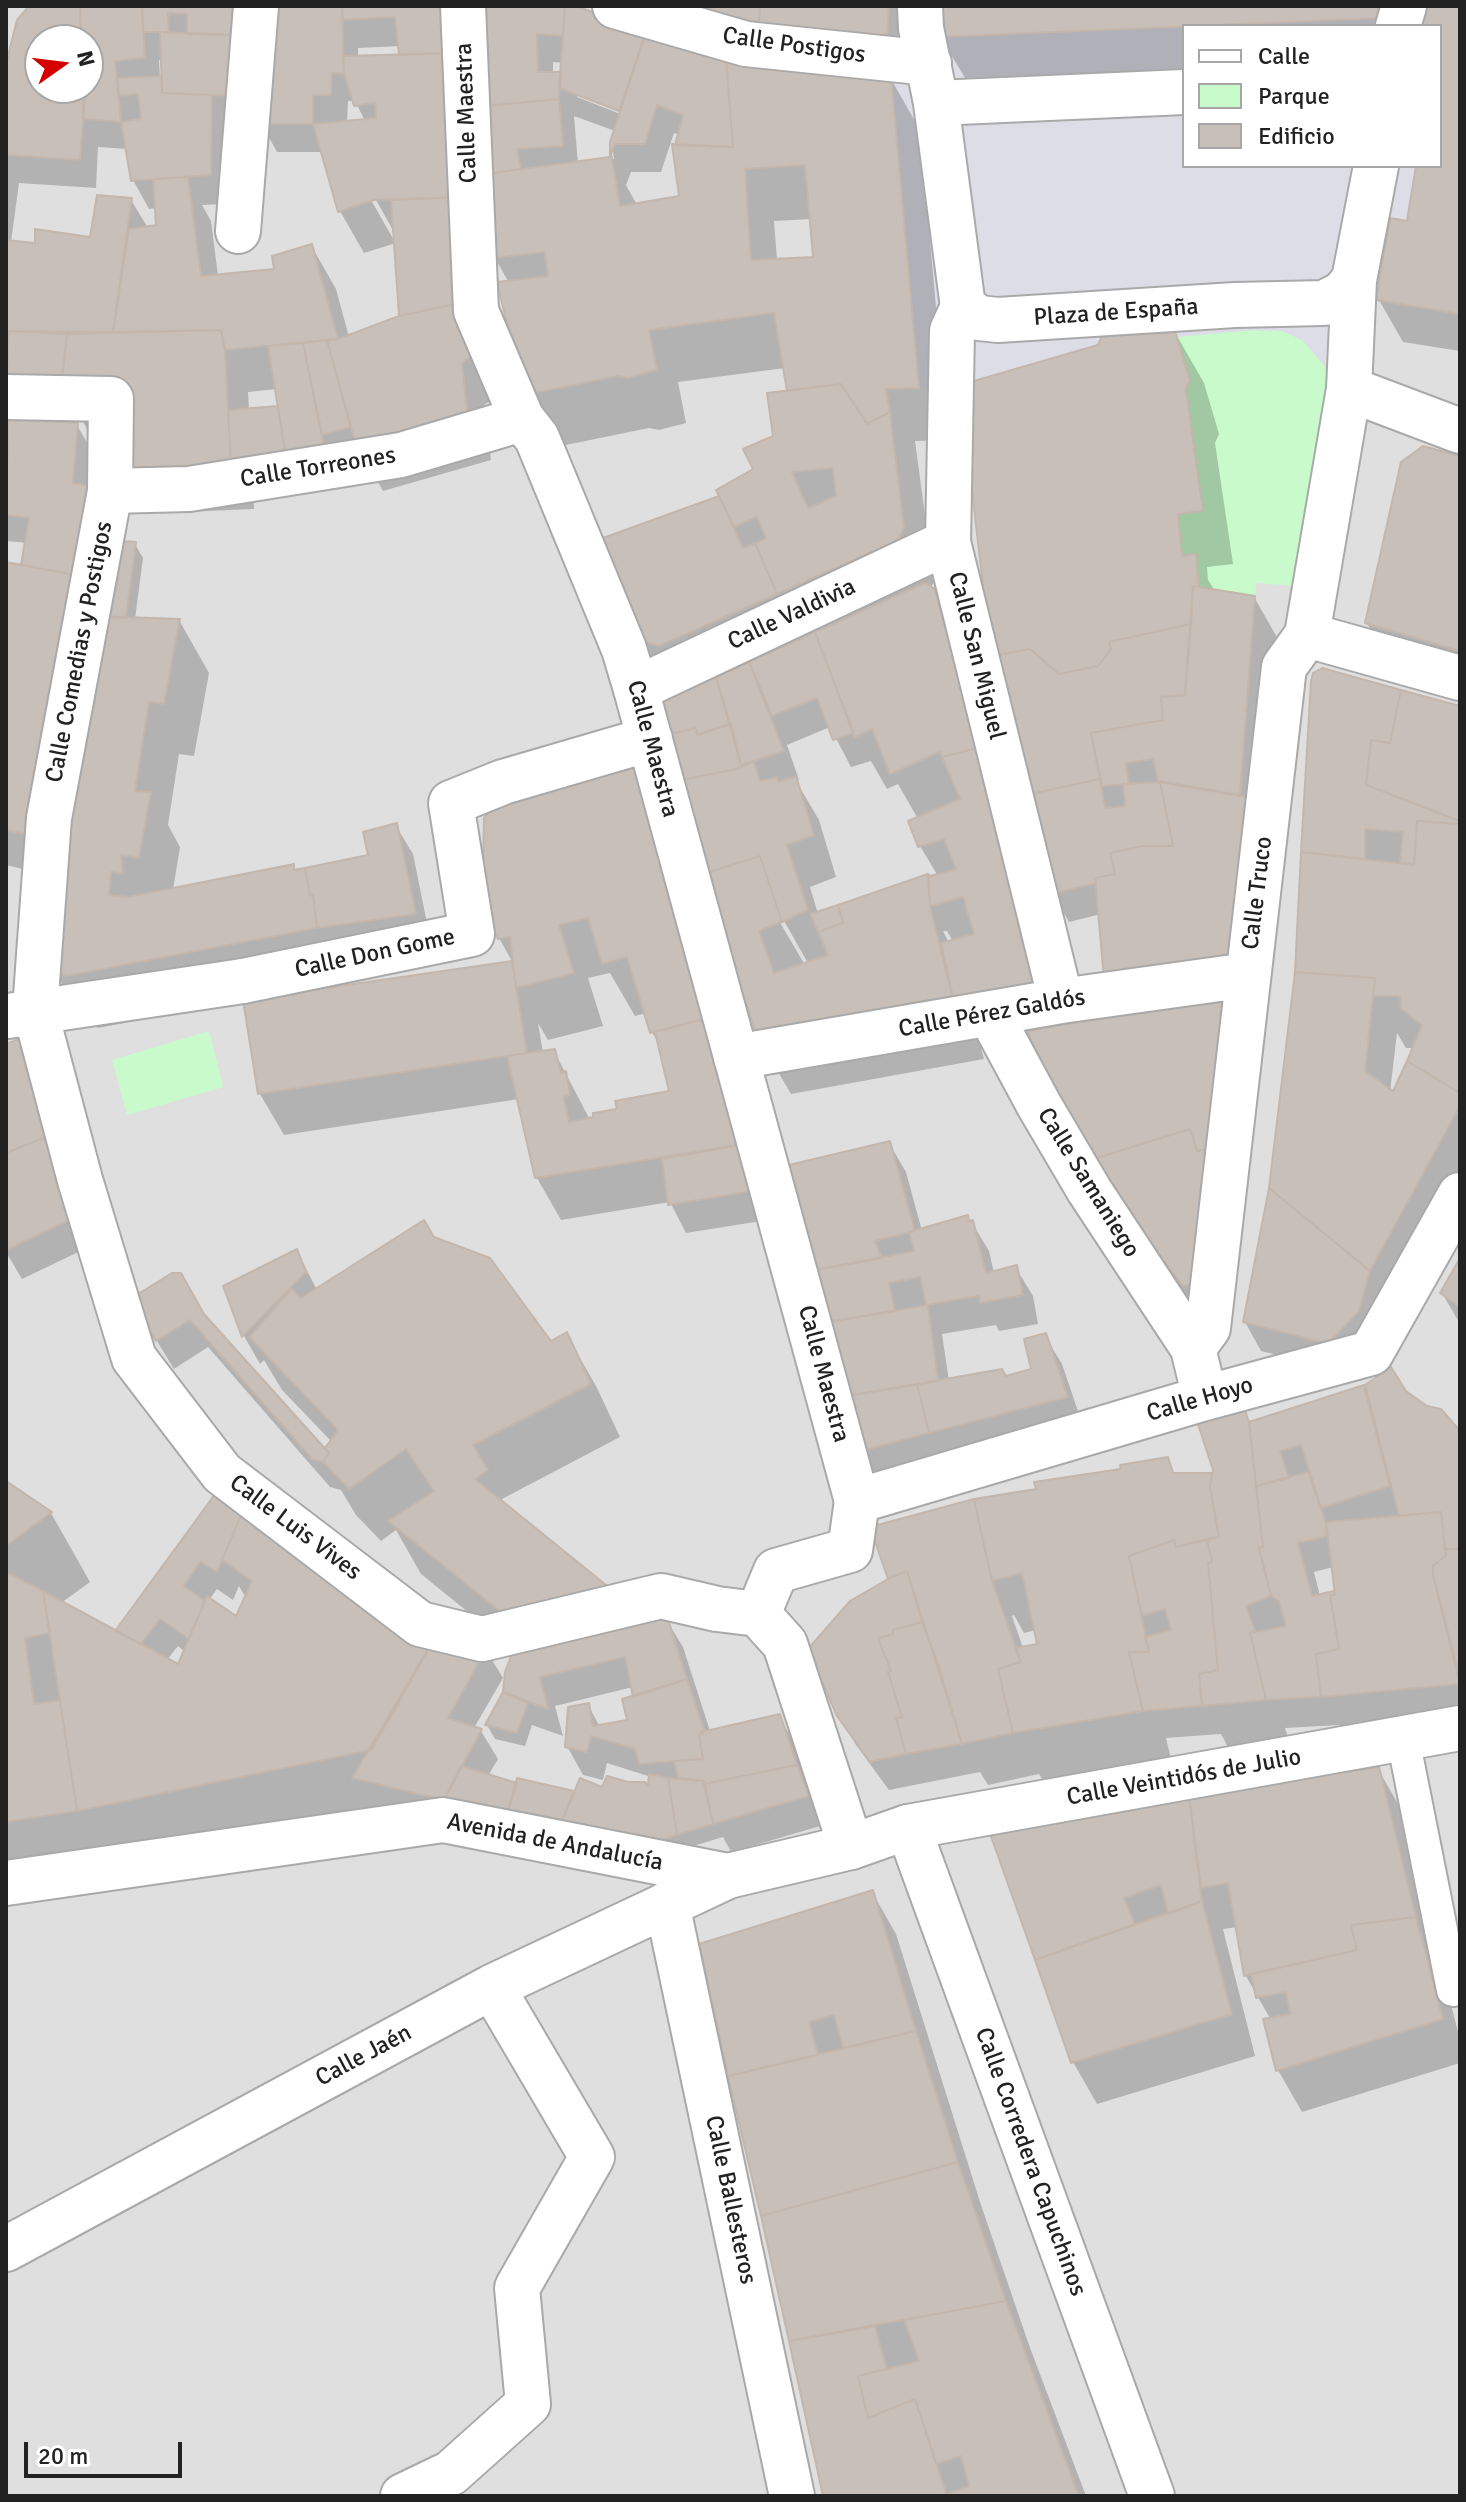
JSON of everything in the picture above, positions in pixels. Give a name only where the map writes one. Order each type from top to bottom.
[{"type":"street","points":[[238,231],[256,6]]},
{"type":"street","name":"Calle Maestra","points":[[463,6],[476,311],[522,419],[537,438],[624,649],[857,1501]]},
{"type":"street","name":"Calle Postigos","points":[[615,6],[746,44],[932,83]]},
{"type":"street","points":[[920,6],[963,307]]},
{"type":"street","points":[[932,83],[1182,92]]},
{"type":"street","points":[[1354,280],[1376,168]]},
{"type":"street","name":"Plaza de España","points":[[963,307],[979,318],[998,320],[1235,305],[1324,303],[1342,294],[1354,280]]},
{"type":"street","name":"Calle Truco","points":[[1193,1348],[1208,1328],[1284,667],[1307,635],[1349,389],[1354,280]]},
{"type":"street","name":"Calle San Miguel","points":[[963,307],[952,331],[948,542],[1061,1001]]},
{"type":"street","points":[[1349,389],[1460,431]]},
{"type":"street","name":"Calle Comedias y Postigos","points":[[6,397],[111,399],[110,491],[49,818],[20,1013]]},
{"type":"street","name":"Calle Torreones","points":[[110,491],[189,489],[401,455],[522,419]]},
{"type":"street","name":"Calle Valdivia","points":[[636,689],[948,542]]},
{"type":"street","points":[[1307,635],[1460,678]]},
{"type":"street","name":"Calle Don Gome","points":[[20,1013],[243,981],[472,934],[451,803],[503,782],[650,739]]},
{"type":"street","name":"Calle Pérez Galdós","points":[[736,1057],[1061,1001],[1248,975]]},
{"type":"street","name":"Calle Luis Vives","points":[[20,1013],[80,1180],[134,1358],[222,1473],[420,1624],[482,1639],[661,1596],[717,1609],[758,1614]]},
{"type":"street","name":"Calle Samaniego","points":[[990,1014],[1089,1190],[1193,1348]]},
{"type":"street","name":"Calle Hoyo","points":[[857,1501],[1205,1398],[1371,1353],[1460,1195]]},
{"type":"street","points":[[1193,1348],[1205,1398]]},
{"type":"street","points":[[851,1847],[785,1644],[758,1614],[776,1571],[850,1550],[857,1501]]},
{"type":"street","name":"Calle Veintidós de Julio","points":[[908,1827],[1460,1728]]},
{"type":"street","name":"Avenida de Andalucía","points":[[6,1883],[443,1820],[728,1876],[851,1847],[908,1827]]},
{"type":"street","name":"Calle Corredera Capuchinos","points":[[908,1827],[1152,2496]]},
{"type":"street","name":"Calle Jaén","points":[[6,2249],[492,1987],[728,1876]]},
{"type":"street","name":"Calle Ballesteros","points":[[667,1904],[792,2496]]},
{"type":"street","points":[[403,2496],[451,2473],[528,2404],[517,2288],[592,2157],[492,1987]]},
{"type":"lane","points":[[1403,1739],[1453,1990]]},
{"type":"shaded area","points":[[6,6],[1460,6],[1460,2496],[6,2496]]},
{"type":"shaded area","points":[[1381,18],[1385,24],[1237,24]]},
{"type":"shaded area","points":[[1182,26],[1182,168],[1416,168],[1407,221],[1390,218],[1376,300],[1324,365],[1302,340],[1282,331],[1252,330],[1176,337],[1159,320],[1101,338],[1098,345],[960,385],[919,388],[891,75],[957,79],[938,37]]},
{"type":"green space","points":[[1252,330],[1282,331],[1302,340],[1324,365],[1330,387],[1298,586],[1256,583],[1255,596],[1199,587],[1196,555],[1182,556],[1178,514],[1203,510],[1176,337]]},
{"type":"green space","points":[[209,1031],[223,1087],[127,1115],[112,1060]]},
{"type":"building","points":[[29,6],[80,6],[81,24],[24,24],[24,104],[84,104],[80,160],[6,155],[6,64],[17,20]]},
{"type":"building","points":[[80,6],[142,6],[145,58],[115,61],[121,122],[83,119],[83,104],[104,104],[104,24],[81,24]]},
{"type":"building","points":[[142,6],[237,6],[237,35],[187,34],[187,14],[168,13],[169,32],[143,32]]},
{"type":"building","points":[[266,6],[342,6],[344,74],[332,73],[331,95],[313,95],[313,124],[259,124]]},
{"type":"building","points":[[342,6],[449,6],[452,53],[399,55],[395,17],[343,20]]},
{"type":"building","points":[[480,6],[565,6],[563,36],[537,34],[538,72],[561,72],[559,99],[486,106]]},
{"type":"building","points":[[565,6],[576,6],[646,32],[619,111],[559,88]]},
{"type":"building","points":[[664,6],[760,6],[758,33]]},
{"type":"building","points":[[760,6],[889,6],[887,39],[758,33]]},
{"type":"building","points":[[937,6],[1383,6],[1381,18],[1182,24],[1182,27],[938,37]]},
{"type":"building","points":[[1425,6],[1460,6],[1460,314],[1376,300],[1390,218],[1407,221],[1416,168],[1442,168],[1442,24],[1421,24]]},
{"type":"building","points":[[160,32],[237,35],[236,96],[162,93]]},
{"type":"building","points":[[646,32],[726,58],[733,147],[675,145],[683,115],[657,105],[645,144],[615,144],[610,157],[610,142]]},
{"type":"building","points":[[452,53],[459,197],[374,200],[338,212],[313,124],[376,118],[375,103],[354,106],[344,74],[343,56]]},
{"type":"building","points":[[726,58],[854,78],[891,75],[919,388],[886,389],[890,412],[867,424],[841,384],[787,391],[774,313],[649,330],[657,370],[628,378],[618,376],[524,395],[497,282],[548,276],[545,252],[493,258],[485,174],[610,157],[611,153],[620,206],[679,196],[672,144],[733,147]],"holes":[[[805,165],[813,257],[751,260],[745,169]]]},
{"type":"building","points":[[162,76],[162,93],[212,95],[211,175],[131,181],[121,122],[141,119],[138,94],[119,96],[117,78]]},
{"type":"building","points":[[559,99],[563,146],[517,149],[521,169],[488,174],[486,106]]},
{"type":"building","points":[[188,177],[201,276],[274,269],[272,256],[312,244],[338,339],[225,350],[221,330],[113,332],[129,229],[156,225],[153,179]]},
{"type":"building","points":[[97,195],[132,198],[113,332],[9,331],[6,351],[6,240],[35,243],[35,229],[90,237]]},
{"type":"building","points":[[459,197],[469,301],[399,316],[391,200]]},
{"type":"building","points":[[469,301],[479,351],[462,363],[468,418],[357,450],[327,340],[338,339],[399,316]]},
{"type":"building","points":[[1159,320],[1174,328],[1190,380],[1186,389],[1203,511],[1178,514],[1182,556],[1196,554],[1199,587],[1193,586],[1191,624],[1109,642],[1111,649],[1098,666],[1059,674],[1030,649],[991,656],[960,385],[1098,345],[1101,338]]},
{"type":"building","points":[[221,330],[225,350],[231,467],[111,472],[117,389],[61,388],[67,334]]},
{"type":"building","points":[[9,331],[67,334],[61,388],[6,387]]},
{"type":"building","points":[[327,340],[351,427],[322,435],[303,343]]},
{"type":"building","points":[[303,343],[326,457],[287,464],[268,346]]},
{"type":"building","points":[[841,384],[867,424],[890,412],[904,528],[897,541],[777,594],[755,543],[766,538],[757,517],[734,527],[716,490],[753,469],[743,449],[773,436],[767,393]],"holes":[[[833,468],[836,496],[808,508],[792,472]]]},
{"type":"building","points":[[278,406],[287,464],[231,467],[228,410]]},
{"type":"building","points":[[8,419],[78,423],[73,483],[92,486],[76,575],[21,565],[29,518],[6,515]]},
{"type":"building","points":[[1423,446],[1460,456],[1460,651],[1365,623],[1401,462]]},
{"type":"building","points":[[719,496],[743,548],[755,543],[777,594],[659,646],[636,639],[592,542]]},
{"type":"building","points":[[108,540],[136,542],[126,618],[94,616]]},
{"type":"building","points":[[6,562],[76,575],[34,836],[6,830]]},
{"type":"building","points":[[925,583],[935,589],[978,748],[942,757],[940,752],[890,774],[872,729],[855,737],[815,632]]},
{"type":"building","points":[[1193,586],[1255,596],[1240,795],[1158,781],[1153,759],[1126,763],[1129,784],[1102,786],[1091,733],[1163,720],[1161,697],[1185,695]]},
{"type":"building","points":[[94,616],[180,619],[164,704],[149,702],[135,791],[151,792],[139,858],[121,855],[123,874],[111,872],[109,895],[128,897],[294,864],[294,870],[305,868],[310,896],[313,894],[317,928],[66,976],[47,961]]},
{"type":"building","points":[[1191,624],[1185,695],[1161,697],[1163,720],[1091,733],[1100,779],[1026,795],[991,656],[1030,649],[1059,674],[1098,666],[1111,649],[1109,642]]},
{"type":"building","points":[[815,632],[853,733],[833,740],[817,698],[772,716],[749,662]]},
{"type":"building","points":[[749,662],[784,751],[741,765],[716,677]]},
{"type":"building","points":[[1322,668],[1401,690],[1390,743],[1371,740],[1366,785],[1460,821],[1460,824],[1417,821],[1414,865],[1400,863],[1403,832],[1365,829],[1365,859],[1301,852],[1311,681],[1313,673]]},
{"type":"building","points":[[716,677],[730,724],[697,735],[696,728],[662,736],[655,704]]},
{"type":"building","points":[[1401,690],[1460,706],[1460,821],[1366,785],[1371,740],[1390,743]]},
{"type":"building","points":[[731,724],[741,765],[737,769],[672,782],[660,737],[696,728],[697,735]]},
{"type":"building","points":[[978,748],[1043,990],[955,1007],[941,943],[974,934],[963,897],[930,906],[928,874],[956,869],[944,839],[918,847],[908,821],[960,799],[942,757]]},
{"type":"building","points":[[645,761],[715,1016],[650,1033],[627,957],[602,964],[588,918],[559,925],[574,973],[516,988],[510,937],[498,939],[482,906],[484,818],[504,795]]},
{"type":"building","points":[[754,761],[760,781],[777,777],[778,782],[796,776],[814,835],[787,845],[808,910],[782,922],[760,856],[703,874],[672,782],[737,769]]},
{"type":"building","points":[[1100,779],[1105,808],[1125,806],[1123,784],[1160,782],[1173,846],[1143,846],[1110,853],[1115,874],[1095,878],[1096,883],[1051,894],[1026,795]]},
{"type":"building","points":[[1160,782],[1246,797],[1232,971],[1104,979],[1095,878],[1115,874],[1110,853],[1143,846],[1173,846]]},
{"type":"building","points":[[1417,821],[1460,824],[1460,1093],[1407,1061],[1422,1025],[1401,1009],[1400,996],[1373,996],[1375,978],[1295,972],[1301,852],[1414,865]]},
{"type":"building","points":[[397,823],[416,914],[317,928],[313,894],[310,896],[305,868],[368,855],[363,832]]},
{"type":"building","points":[[760,856],[782,922],[759,931],[774,973],[828,955],[818,932],[843,923],[838,905],[928,874],[930,906],[955,1007],[759,1042],[703,874]]},
{"type":"building","points":[[838,905],[843,923],[818,932],[810,914]]},
{"type":"building","points":[[512,961],[527,1053],[258,1094],[243,1000]]},
{"type":"building","points":[[1295,972],[1375,978],[1365,1071],[1393,1091],[1407,1061],[1460,1093],[1460,1106],[1370,1271],[1269,1188]]},
{"type":"building","points":[[1236,995],[1217,1147],[1197,1151],[1190,1129],[1087,1161],[1063,1119],[1027,1031]]},
{"type":"building","points":[[715,1016],[751,1143],[535,1178],[507,1056],[555,1049],[561,1073],[566,1071],[570,1095],[564,1097],[569,1122],[593,1117],[593,1113],[617,1109],[615,1101],[669,1091],[655,1032]]},
{"type":"building","points":[[28,1036],[56,1133],[6,1153],[6,1044]]},
{"type":"building","points":[[1190,1129],[1197,1151],[1217,1147],[1196,1283],[1183,1286],[1087,1161]]},
{"type":"building","points":[[56,1133],[78,1216],[6,1250],[6,1153]]},
{"type":"building","points":[[890,1141],[915,1231],[875,1241],[882,1258],[816,1270],[789,1165]]},
{"type":"building","points":[[751,1143],[765,1189],[668,1205],[662,1159]]},
{"type":"building","points":[[1269,1188],[1370,1271],[1359,1311],[1328,1344],[1243,1322]]},
{"type":"building","points":[[968,1215],[969,1221],[973,1220],[986,1273],[1017,1265],[1023,1295],[980,1303],[979,1296],[926,1305],[920,1277],[889,1283],[895,1311],[828,1322],[816,1270],[914,1251],[909,1232]]},
{"type":"building","points":[[424,1220],[434,1237],[490,1258],[551,1341],[567,1332],[591,1384],[473,1445],[488,1470],[475,1479],[611,1589],[506,1616],[388,1521],[434,1491],[406,1449],[349,1489],[323,1462],[329,1453],[325,1448],[338,1430],[249,1337],[292,1289],[301,1298]]},
{"type":"building","points":[[297,1249],[306,1272],[242,1337],[223,1286]]},
{"type":"building","points":[[1460,1258],[1460,1307],[1440,1293]]},
{"type":"building","points":[[172,1273],[181,1273],[204,1314],[329,1453],[323,1462],[312,1459],[190,1320],[156,1341],[130,1299]]},
{"type":"building","points":[[928,1305],[938,1381],[841,1397],[828,1322]]},
{"type":"building","points":[[1046,1333],[1068,1397],[929,1433],[917,1384],[1002,1369],[1006,1376],[1031,1369],[1024,1339]]},
{"type":"building","points":[[1391,1367],[1406,1391],[1427,1406],[1441,1409],[1460,1431],[1460,1549],[1445,1549],[1441,1512],[1399,1516],[1365,1385]]},
{"type":"building","points":[[917,1384],[929,1433],[853,1453],[841,1397]]},
{"type":"building","points":[[1364,1385],[1390,1486],[1321,1508],[1301,1445],[1280,1451],[1289,1478],[1256,1486],[1249,1422]]},
{"type":"building","points":[[1243,1405],[1249,1422],[1263,1547],[1259,1548],[1271,1596],[1246,1606],[1255,1631],[1250,1633],[1266,1700],[1202,1706],[1199,1674],[1218,1670],[1208,1563],[1212,1562],[1207,1539],[1219,1537],[1210,1488],[1213,1470],[1196,1418]]},
{"type":"building","points":[[1168,1457],[1173,1473],[1212,1473],[1210,1488],[1219,1537],[1176,1547],[1174,1540],[1129,1556],[1149,1652],[1129,1652],[1143,1711],[1013,1733],[998,1669],[1021,1662],[1015,1648],[1037,1644],[1022,1573],[992,1581],[974,1499],[1036,1489],[1034,1482],[1121,1469],[1120,1465]]},
{"type":"building","points":[[1308,1472],[1326,1522],[1327,1536],[1298,1543],[1312,1596],[1334,1591],[1335,1595],[1330,1595],[1339,1649],[1316,1654],[1321,1697],[1266,1700],[1250,1633],[1286,1626],[1279,1601],[1271,1596],[1259,1548],[1263,1547],[1256,1486]]},
{"type":"building","points":[[6,1481],[52,1512],[6,1546]]},
{"type":"building","points":[[218,1490],[241,1515],[217,1572],[200,1562],[184,1586],[205,1601],[189,1639],[160,1619],[141,1644],[115,1631]]},
{"type":"building","points":[[974,1499],[992,1581],[1021,1662],[998,1669],[1013,1733],[962,1744],[907,1571],[888,1579],[870,1527]]},
{"type":"building","points":[[1441,1512],[1446,1555],[1433,1566],[1433,1575],[1460,1684],[1321,1697],[1316,1654],[1339,1649],[1330,1595],[1335,1595],[1326,1522]]},
{"type":"building","points":[[241,1515],[430,1646],[393,1713],[371,1750],[77,1811],[43,1591],[178,1664],[207,1596],[236,1616],[252,1581],[222,1560]]},
{"type":"building","points":[[1207,1539],[1212,1562],[1208,1563],[1218,1670],[1199,1674],[1202,1706],[1143,1711],[1129,1652],[1149,1652],[1145,1637],[1171,1630],[1165,1609],[1142,1616],[1129,1556],[1174,1540],[1176,1547]]},
{"type":"building","points":[[1445,1549],[1460,1549],[1460,1679],[1433,1575],[1433,1566],[1446,1555]]},
{"type":"building","points":[[907,1571],[922,1622],[878,1638],[891,1671],[888,1672],[902,1717],[896,1718],[906,1754],[870,1762],[837,1716],[808,1649],[850,1601]]},
{"type":"building","points":[[6,1572],[43,1591],[50,1633],[25,1638],[34,1704],[60,1700],[77,1811],[6,1822]]},
{"type":"building","points":[[667,1616],[687,1679],[633,1697],[625,1657],[540,1677],[548,1709],[503,1692],[505,1672],[514,1648],[602,1633]]},
{"type":"building","points":[[922,1622],[962,1744],[906,1754],[896,1718],[902,1717],[888,1672],[891,1671],[878,1638]]},
{"type":"building","points":[[430,1646],[487,1648],[448,1718],[482,1729],[444,1800],[352,1778]]},
{"type":"building","points":[[687,1679],[704,1730],[699,1735],[703,1759],[639,1764],[635,1749],[591,1736],[587,1752],[565,1747],[568,1707],[589,1703],[593,1726],[627,1720],[622,1699]]},
{"type":"building","points":[[503,1692],[528,1703],[517,1733],[485,1725]]},
{"type":"building","points":[[780,1714],[797,1765],[704,1784],[704,1781],[678,1778],[674,1761],[703,1759],[701,1732]]},
{"type":"building","points":[[797,1765],[809,1796],[713,1824],[704,1784]]},
{"type":"building","points":[[461,1766],[517,1783],[507,1814],[444,1800]]},
{"type":"building","points":[[1379,1767],[1416,1917],[1351,1925],[1357,1950],[1244,1976],[1228,1883],[1201,1888],[1189,1796]]},
{"type":"building","points":[[649,1774],[668,1778],[677,1835],[646,1845],[560,1826],[580,1778],[602,1787],[607,1776],[648,1785]]},
{"type":"building","points":[[517,1778],[574,1791],[560,1826],[507,1814]]},
{"type":"building","points":[[668,1778],[704,1781],[713,1824],[677,1835]]},
{"type":"building","points":[[1189,1796],[1202,1901],[1168,1914],[1161,1885],[1124,1898],[1135,1924],[1035,1960],[987,1825]]},
{"type":"building","points":[[873,1890],[916,2031],[843,2048],[834,2015],[809,2022],[818,2055],[728,2076],[699,1944]]},
{"type":"building","points":[[1202,1901],[1232,2014],[1071,2063],[1035,1960]]},
{"type":"building","points":[[1416,1917],[1443,2019],[1276,2071],[1263,2019],[1290,2014],[1286,1992],[1256,1998],[1251,1974],[1357,1950],[1351,1925]]},
{"type":"building","points":[[916,2031],[958,2162],[761,2216],[728,2076]]},
{"type":"building","points":[[958,2162],[1006,2301],[789,2341],[761,2216]]},
{"type":"building","points":[[1006,2301],[1079,2496],[947,2496],[969,2486],[961,2456],[936,2464],[915,2399],[868,2418],[858,2376],[919,2361],[904,2320]]},
{"type":"building","points":[[875,2326],[887,2369],[858,2376],[868,2418],[915,2399],[947,2496],[823,2496],[789,2341]]}]
